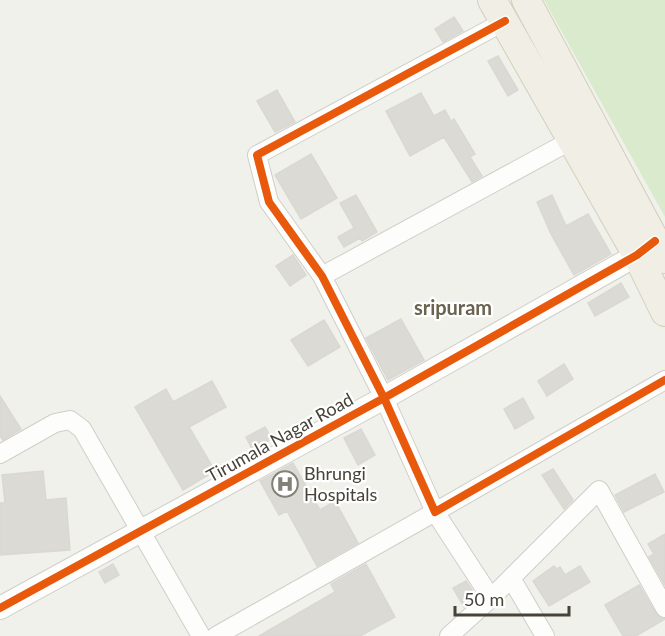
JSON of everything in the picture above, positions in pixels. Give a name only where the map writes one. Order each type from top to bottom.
[{"type":"main road","points":[[526,0],[652,252],[665,312]]},
{"type":"main road","points":[[498,11],[572,140],[652,252]]},
{"type":"street","points":[[491,598],[435,512],[384,398],[322,276],[269,202],[257,155],[498,11]]},
{"type":"street","points":[[322,276],[572,140]]},
{"type":"street","name":"Tirumala Nagar Road","points":[[0,608],[652,252]]},
{"type":"street","points":[[216,636],[665,380]]},
{"type":"street","points":[[0,454],[55,423],[70,420],[82,429],[201,636]]},
{"type":"street","points":[[449,636],[491,598],[599,490],[665,608]]},
{"type":"street","points":[[511,578],[545,636]]},
{"type":"green space","points":[[544,0],[665,0],[665,217]]},
{"type":"building","points":[[454,17],[463,31],[443,42],[435,29]]},
{"type":"building","points":[[498,56],[518,90],[508,96],[488,61]]},
{"type":"building","points":[[277,90],[295,122],[275,132],[257,101]]},
{"type":"building","points":[[421,93],[434,116],[445,110],[451,121],[454,119],[475,154],[470,157],[482,176],[472,182],[444,137],[410,156],[386,111]]},
{"type":"building","points":[[311,154],[337,198],[301,219],[275,175]]},
{"type":"building","points":[[356,195],[377,232],[362,241],[360,238],[344,247],[338,237],[354,228],[340,203]]},
{"type":"building","points":[[552,195],[566,226],[588,214],[611,254],[574,275],[551,234],[537,202]]},
{"type":"building","points":[[293,255],[306,275],[290,286],[276,266]]},
{"type":"building","points":[[621,283],[629,297],[595,316],[588,303]]},
{"type":"building","points":[[401,319],[424,360],[388,380],[366,338]]},
{"type":"building","points":[[324,320],[340,347],[308,366],[291,340]]},
{"type":"building","points":[[564,364],[573,379],[547,396],[538,381]]},
{"type":"building","points":[[212,381],[226,407],[189,427],[215,471],[183,490],[135,407],[166,389],[173,402]]},
{"type":"building","points":[[0,396],[21,429],[3,440],[0,436]]},
{"type":"building","points":[[523,398],[534,418],[515,429],[504,409]]},
{"type":"building","points":[[265,427],[272,439],[252,449],[246,437]]},
{"type":"building","points":[[361,429],[375,455],[358,465],[344,438]]},
{"type":"building","points":[[293,463],[320,510],[335,501],[358,543],[317,566],[287,511],[279,515],[260,481]]},
{"type":"building","points":[[553,469],[573,500],[564,509],[542,475]]},
{"type":"building","points":[[43,471],[46,500],[66,498],[70,550],[0,555],[0,503],[5,503],[2,475]]},
{"type":"building","points":[[655,474],[664,492],[624,512],[615,495]]},
{"type":"building","points":[[665,534],[665,585],[649,557],[654,554],[648,544]]},
{"type":"building","points":[[113,564],[119,575],[105,583],[99,572]]},
{"type":"building","points":[[366,564],[395,617],[360,636],[259,636],[335,592],[331,584]]},
{"type":"building","points":[[554,566],[557,569],[560,567],[565,575],[580,566],[590,582],[549,606],[533,581]]},
{"type":"building","points":[[466,581],[476,596],[464,607],[453,588]]},
{"type":"building","points":[[639,585],[656,614],[665,619],[636,636],[623,636],[605,605]]},
{"type":"cycle path","points":[[505,21],[257,155],[269,202],[322,276],[384,398],[435,512],[665,380]]},
{"type":"cycle path","points":[[0,608],[384,398],[637,255],[655,241]]},
{"type":"place","name":"Bhrungi Hospitals","points":[[285,484]]},
{"type":"district","name":"sripuram","points":[[453,308]]}]
